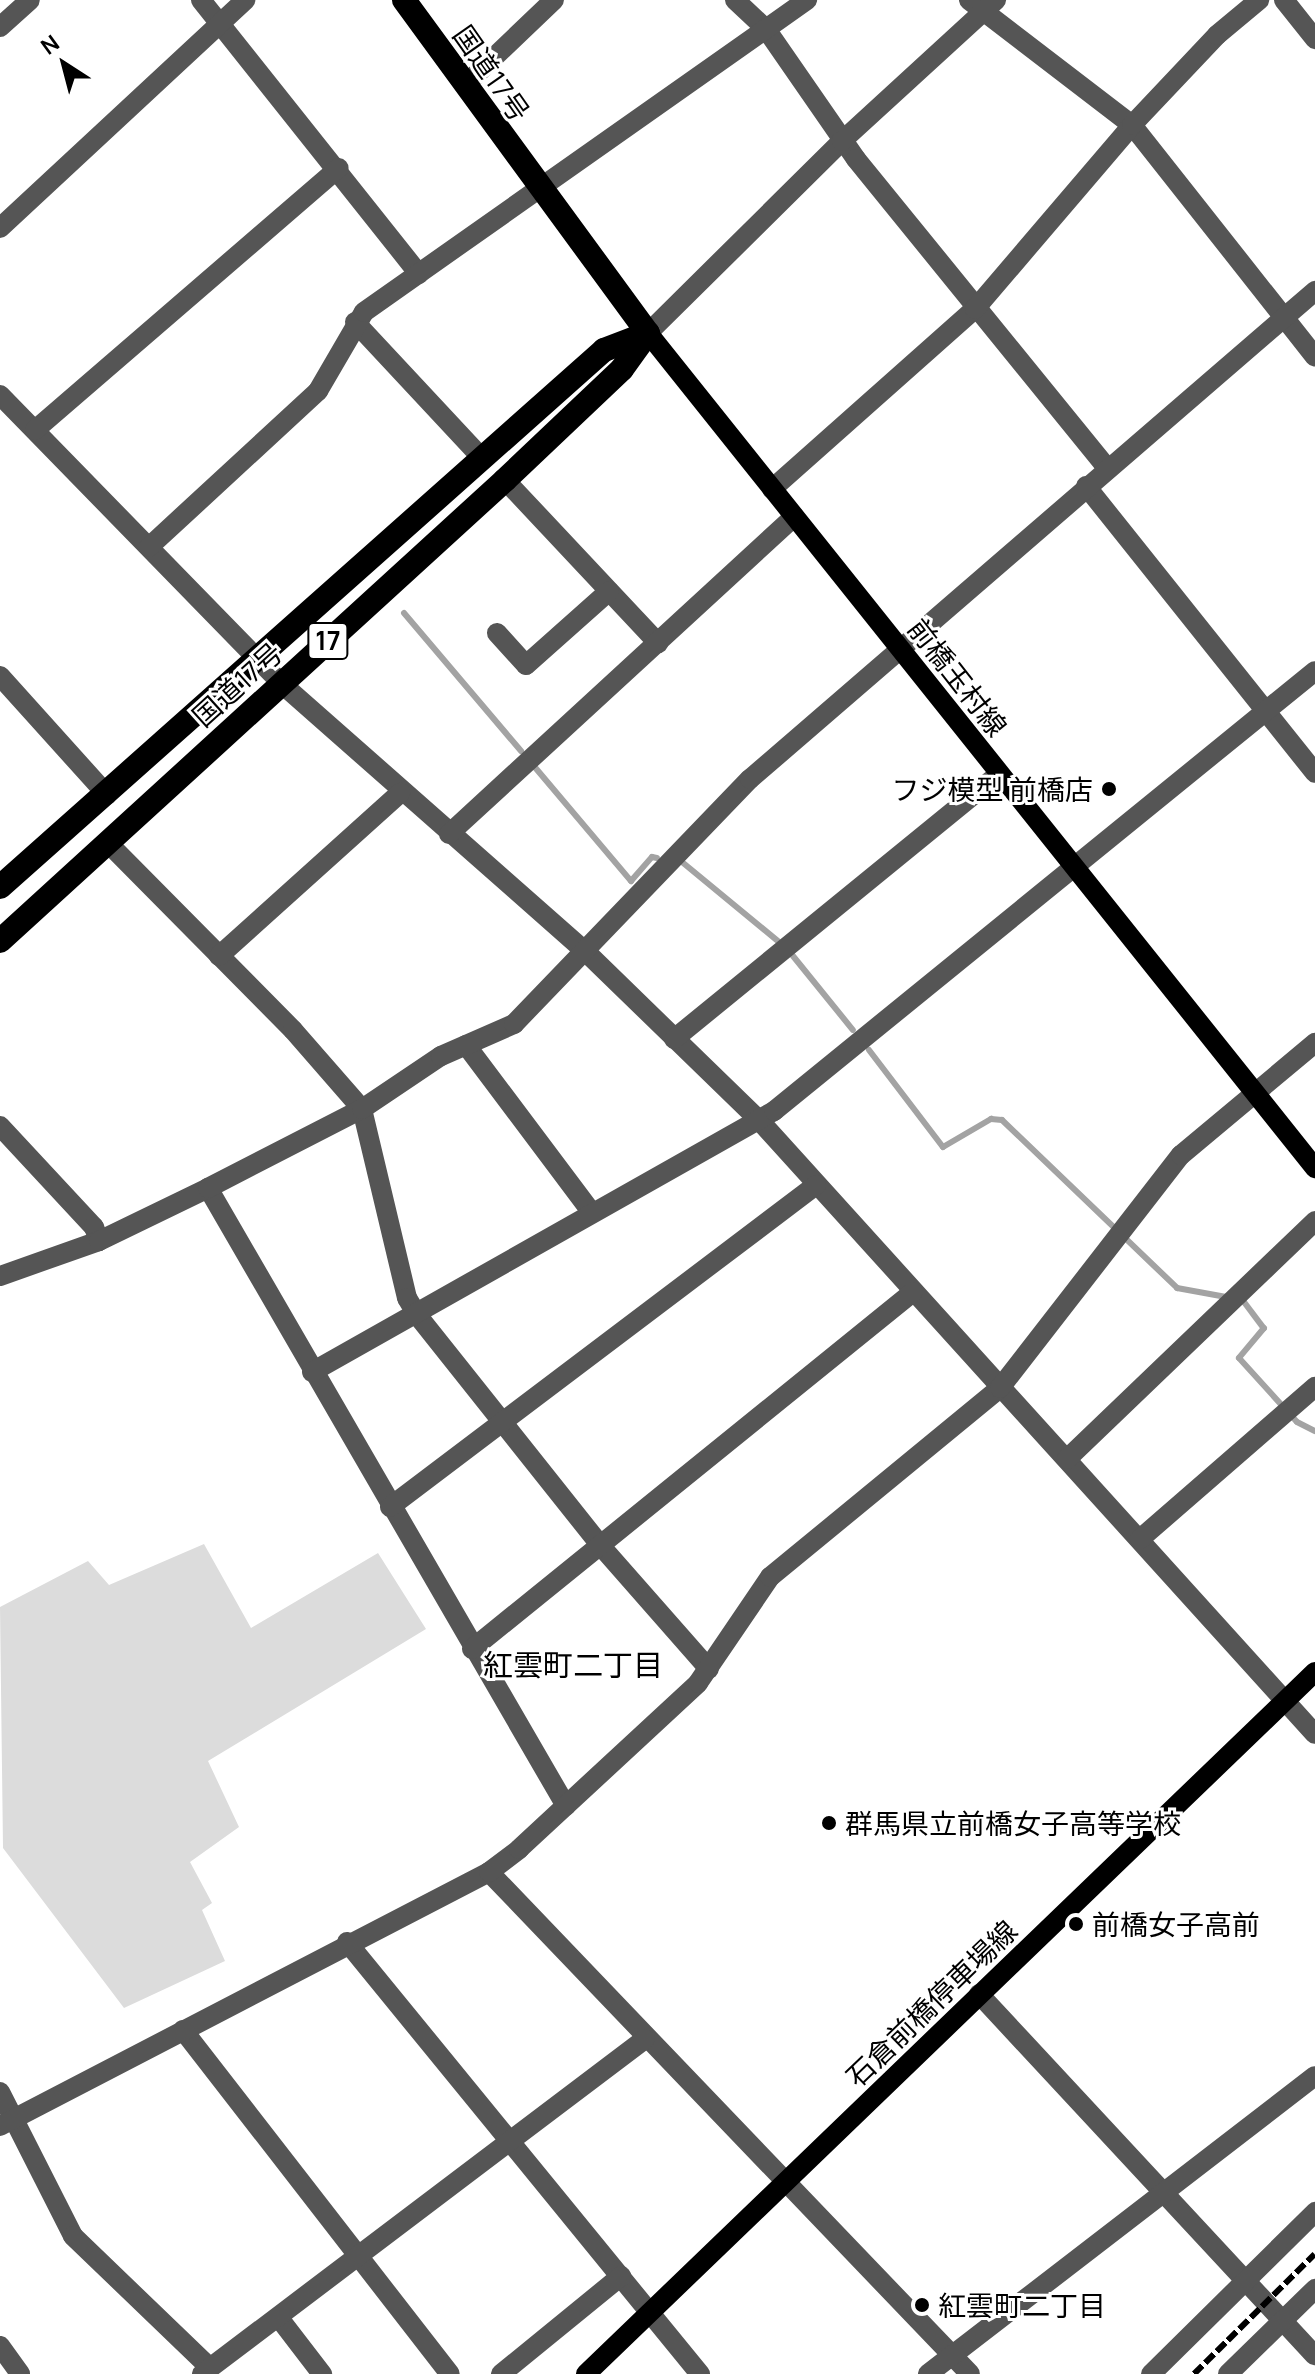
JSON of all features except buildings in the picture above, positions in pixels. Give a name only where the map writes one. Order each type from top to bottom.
[{"type":"highway","name":"国道17号","points":[[404,0],[539,190],[648,333]]},
{"type":"highway","name":"国道17号","points":[[0,887],[604,350],[648,333]]},
{"type":"highway","name":"国道17号","points":[[0,941],[505,480],[622,369],[648,333]]},
{"type":"main road","name":"前橋玉村線","points":[[648,333],[1315,1168]]},
{"type":"main road","name":"石倉前橋停車場線","points":[[586,2374],[1315,1672]]},
{"type":"street","points":[[0,27],[30,0]]},
{"type":"street","points":[[201,0],[338,168],[419,274]]},
{"type":"street","points":[[0,228],[245,0]]},
{"type":"street","points":[[465,85],[554,0]]},
{"type":"street","points":[[735,0],[766,29],[842,141],[975,309],[1107,468]]},
{"type":"street","points":[[149,547],[318,391],[355,322],[807,0]]},
{"type":"street","points":[[772,489],[975,309],[1132,125],[1217,35],[1259,0]]},
{"type":"street","points":[[1284,0],[1315,39]]},
{"type":"street","points":[[648,333],[983,4],[1132,125],[1315,357]]},
{"type":"street","points":[[35,430],[338,168]]},
{"type":"street","points":[[0,1276],[99,1241],[208,1188],[362,1109],[466,1045],[514,1024],[750,779],[899,647],[1315,291]]},
{"type":"street","points":[[355,322],[482,458]]},
{"type":"street","points":[[0,395],[282,684],[400,793],[585,951],[759,1120],[1000,1388],[1287,1699],[1315,1734]]},
{"type":"street","points":[[505,480],[658,643]]},
{"type":"street","points":[[1086,486],[1315,773]]},
{"type":"street","points":[[449,834],[794,517]]},
{"type":"street","points":[[497,633],[526,665],[609,591]]},
{"type":"street","points":[[312,1372],[418,1316],[592,1213],[759,1120],[1075,871],[1315,671]]},
{"type":"street","points":[[0,676],[107,795]]},
{"type":"street","points":[[674,1039],[999,774]]},
{"type":"street","points":[[219,956],[400,793]]},
{"type":"street","points":[[108,843],[362,1109],[407,1298],[418,1316],[600,1545],[709,1669]]},
{"type":"street","points":[[6,2122],[347,1942],[489,1872],[566,1806],[709,1669],[770,1577],[1000,1388],[1181,1155],[1315,1043]]},
{"type":"street","points":[[466,1045],[592,1213]]},
{"type":"street","points":[[0,1126],[94,1227],[99,1241]]},
{"type":"street","points":[[390,1507],[816,1185]]},
{"type":"street","points":[[208,1188],[472,1649],[566,1806]]},
{"type":"street","points":[[1067,1459],[1315,1221]]},
{"type":"street","points":[[472,1649],[913,1292]]},
{"type":"street","points":[[1140,1539],[1315,1387]]},
{"type":"street","points":[[489,1872],[645,2039],[970,2374]]},
{"type":"street","points":[[347,1942],[700,2374]]},
{"type":"street","points":[[979,1994],[1315,2355]]},
{"type":"street","points":[[183,2030],[362,2256],[450,2374]]},
{"type":"street","points":[[0,2092],[6,2122],[73,2236],[206,2371],[645,2039]]},
{"type":"street","points":[[928,2374],[1161,2191],[1315,2076]]},
{"type":"street","points":[[1151,2374],[1315,2212]]},
{"type":"street","points":[[501,2374],[621,2276]]},
{"type":"street","points":[[1228,2374],[1315,2289]]},
{"type":"street","points":[[279,2318],[322,2374]]},
{"type":"street","points":[[0,2346],[20,2374]]},
{"type":"shaded area","points":[[204,1544],[251,1628],[378,1553],[426,1629],[208,1761],[239,1827],[190,1862],[212,1903],[202,1910],[225,1961],[124,2008],[3,1848],[0,1607],[88,1561],[109,1585]]},
{"type":"waterway","points":[[404,613],[521,751]]},
{"type":"waterway","points":[[533,765],[631,881],[652,857],[657,858]]},
{"type":"waterway","points":[[682,862],[778,941]]},
{"type":"waterway","points":[[793,956],[853,1030]]},
{"type":"waterway","points":[[869,1050],[943,1147],[991,1119],[1002,1120],[1177,1288],[1226,1297]]},
{"type":"waterway","points":[[1241,1298],[1264,1328],[1239,1358],[1297,1422],[1315,1431]]},
{"type":"railway","points":[[1194,2374],[1315,2254]]},
{"type":"place","name":"フジ模型 前橋店","points":[[1109,789]]},
{"type":"place","name":"群馬県立前橋女子高等学校","points":[[829,1823]]},
{"type":"place","name":"前橋女子高前","points":[[1076,1924]]},
{"type":"place","name":"紅雲町二丁目","points":[[922,2305]]},
{"type":"district","name":"紅雲町二丁目","points":[[573,1665]]}]
